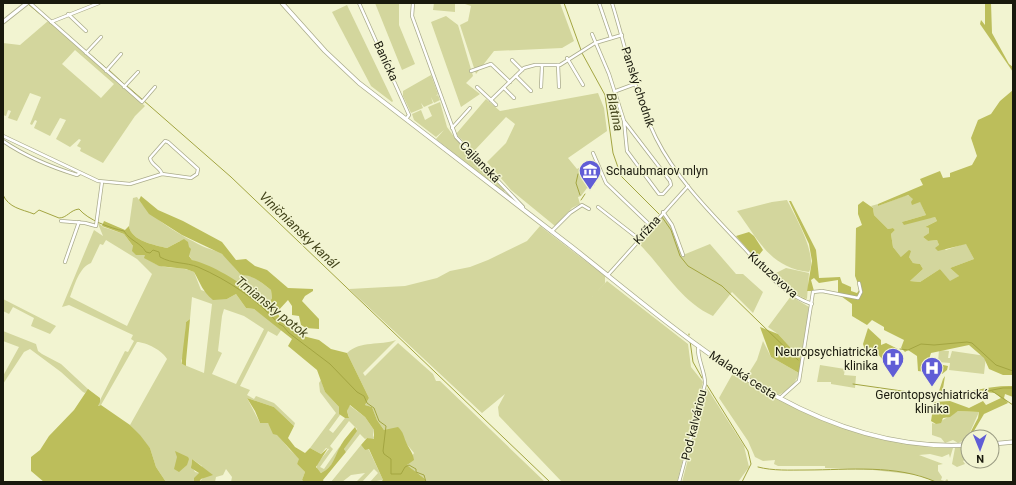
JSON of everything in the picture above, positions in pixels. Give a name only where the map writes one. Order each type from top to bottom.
[{"type":"main road","points":[[3,22],[28,3]]},
{"type":"main road","points":[[282,3],[307,32],[342,67],[551,232]]},
{"type":"main road","name":"Malacká cesta","points":[[551,232],[699,346],[729,367],[780,398],[822,419],[869,435],[924,445],[960,445]]},
{"type":"main road","points":[[1000,443],[1013,442]]},
{"type":"street","points":[[28,3],[142,102],[155,87]]},
{"type":"street","points":[[51,22],[99,3]]},
{"type":"street","name":"Banícka","points":[[359,3],[409,114],[406,119]]},
{"type":"street","name":"Cajlanská","points":[[414,3],[412,16],[456,137],[527,212]]},
{"type":"street","points":[[599,3],[611,38]]},
{"type":"street","name":"Panský chodník","points":[[612,3],[635,84],[657,139],[688,186]]},
{"type":"street","points":[[68,14],[86,31]]},
{"type":"street","points":[[592,34],[616,92],[624,121],[626,148],[650,184],[659,194],[663,194],[671,185],[670,181],[624,121]]},
{"type":"street","points":[[491,100],[522,70],[531,66],[558,65],[596,43],[622,35]]},
{"type":"street","points":[[86,53],[101,37]]},
{"type":"street","points":[[106,71],[121,54]]},
{"type":"street","points":[[568,59],[583,85]]},
{"type":"street","points":[[512,60],[522,70]]},
{"type":"street","points":[[471,71],[491,64],[510,82]]},
{"type":"street","points":[[558,65],[559,87]]},
{"type":"street","points":[[542,66],[542,87]]},
{"type":"street","points":[[124,87],[138,72]]},
{"type":"street","points":[[516,76],[531,91]]},
{"type":"street","points":[[616,92],[635,84]]},
{"type":"street","points":[[477,87],[496,104]]},
{"type":"street","points":[[504,88],[514,98]]},
{"type":"street","points":[[452,128],[470,108]]},
{"type":"street","points":[[625,130],[631,129]]},
{"type":"street","points":[[3,136],[80,173],[102,181],[130,184],[162,174],[191,178],[197,174],[198,170],[168,142],[165,142],[150,158],[151,162],[160,169],[162,174]]},
{"type":"street","points":[[6,138],[3,141],[37,160],[77,175],[80,173]]},
{"type":"street","points":[[593,153],[606,183],[651,226]]},
{"type":"street","points":[[37,160],[40,154]]},
{"type":"street","points":[[64,171],[66,166]]},
{"type":"street","points":[[61,221],[79,222],[96,226],[102,181]]},
{"type":"street","name":"Krížna","points":[[608,275],[688,186]]},
{"type":"street","name":"Kutuzovova","points":[[688,186],[728,232],[792,296],[812,304],[813,292],[817,291],[858,298],[861,292],[859,283]]},
{"type":"street","points":[[508,198],[511,194]]},
{"type":"street","points":[[551,232],[570,213],[582,205],[589,209]]},
{"type":"street","points":[[598,207],[639,239]]},
{"type":"street","points":[[663,213],[672,225],[683,255]]},
{"type":"street","points":[[65,262],[79,222]]},
{"type":"street","points":[[780,398],[799,381],[812,304]]},
{"type":"street","name":"Pod kalváriou","points":[[679,482],[705,384],[705,376],[697,349],[699,346]]},
{"type":"green space","points":[[375,3],[399,3],[399,25],[415,64],[402,70]]},
{"type":"green space","points":[[434,3],[455,3],[455,12],[433,10]]},
{"type":"green space","points":[[462,3],[560,3],[574,41],[562,48],[494,51],[476,74],[460,25],[468,21],[471,6]]},
{"type":"green space","points":[[347,5],[393,101],[392,102],[371,86],[332,12]]},
{"type":"green space","points":[[446,16],[458,25],[473,76],[466,83],[480,94],[461,107],[431,22]]},
{"type":"green space","points":[[48,21],[145,106],[135,116],[103,163],[80,151],[81,148],[77,146],[81,140],[79,139],[70,147],[56,139],[66,120],[60,118],[50,136],[34,128],[37,121],[35,120],[32,125],[30,124],[41,97],[30,93],[17,121],[8,118],[11,111],[8,110],[6,116],[3,115],[3,43],[20,45]],"holes":[[[75,50],[114,84],[101,98],[62,64]]]},
{"type":"green space","points":[[431,75],[438,94],[436,96],[438,95],[440,100],[434,103],[431,97],[433,103],[424,107],[421,103],[423,108],[411,113],[403,96],[403,91]]},
{"type":"green space","points":[[598,93],[604,108],[607,131],[568,158],[577,169],[579,168],[584,171],[595,185],[589,189],[587,188],[581,196],[578,197],[580,204],[572,208],[555,226],[511,190],[487,162],[506,143],[515,124],[506,117],[474,151],[456,134],[486,99],[500,111]]},
{"type":"green space","points":[[440,102],[447,127],[455,138],[505,189],[504,193],[436,139],[444,130],[436,137],[414,120],[412,114],[421,110],[425,120],[432,116],[428,107]]},
{"type":"green space","points":[[907,195],[920,201],[926,215],[902,222],[935,217],[937,221],[925,227],[929,228],[929,233],[923,237],[928,241],[937,240],[939,245],[946,250],[966,243],[974,259],[950,268],[959,276],[950,282],[940,269],[920,282],[910,281],[923,269],[920,264],[913,263],[909,257],[901,257],[893,247],[891,234],[895,230],[893,228],[888,229],[874,215],[873,208],[871,206],[878,204],[878,206]]},
{"type":"green space","points":[[137,197],[150,212],[166,225],[202,246],[222,254],[241,274],[253,277],[271,290],[272,298],[268,305],[258,301],[247,289],[232,279],[192,260],[180,241],[167,248],[144,242],[134,235],[129,226],[133,198]]},
{"type":"green space","points":[[787,200],[800,225],[808,246],[811,265],[809,272],[784,265],[775,258],[759,242],[737,211],[772,202]]},
{"type":"green space","points":[[663,213],[668,218],[683,255],[710,244],[736,274],[743,274],[763,292],[753,313],[732,292],[713,316],[690,301],[680,292],[636,241]]},
{"type":"green space","points":[[97,221],[103,227],[124,234],[138,253],[145,255],[146,258],[153,263],[165,267],[194,272],[201,290],[227,299],[236,294],[246,308],[254,309],[282,329],[277,336],[268,331],[240,386],[250,390],[247,395],[254,399],[256,396],[274,403],[295,423],[294,426],[274,407],[247,398],[260,423],[268,423],[290,450],[300,459],[297,464],[305,472],[302,480],[304,482],[231,482],[232,477],[226,469],[223,475],[216,477],[215,482],[199,482],[203,478],[202,466],[192,459],[191,465],[195,472],[199,473],[194,482],[166,482],[156,467],[150,448],[130,425],[167,359],[158,350],[141,342],[137,342],[101,405],[97,406],[125,351],[128,352],[134,341],[131,339],[133,335],[69,305],[62,307],[94,230],[103,236]],"holes":[[[106,240],[137,259],[152,274],[127,326],[70,297],[80,273],[87,265],[91,263],[100,244],[103,245]],[[192,297],[212,304],[204,373],[182,364],[181,361],[185,351],[186,322],[190,319]],[[224,309],[244,316],[264,329],[236,384],[212,374],[222,353],[218,351]]]},
{"type":"green space","points":[[540,226],[605,276],[605,283],[591,298],[607,281],[688,344],[691,367],[703,382],[677,482],[562,482],[499,416],[498,407],[505,394],[482,413],[349,289],[405,286],[437,278],[450,271],[470,267],[488,260],[527,241]]},
{"type":"green space","points":[[786,268],[809,273],[807,299],[799,296],[774,274]]},
{"type":"green space","points":[[791,296],[809,307],[801,359],[778,334],[768,327]]},
{"type":"green space","points":[[3,299],[56,326],[50,334],[31,326],[34,318],[13,307],[9,314],[3,311]]},
{"type":"green space","points":[[3,331],[36,344],[38,351],[61,364],[89,390],[85,393],[83,392],[61,372],[30,349],[24,352],[3,384],[3,376],[19,347],[3,341]]},
{"type":"green space","points":[[396,340],[363,373],[365,376],[398,343],[433,374],[436,381],[440,381],[545,482],[425,482],[425,479],[407,465],[414,453],[405,442],[384,430],[377,420],[372,407],[365,405],[369,398],[347,353],[358,346]]},
{"type":"green space","points":[[763,341],[771,357],[799,373],[791,386],[785,392],[778,395],[747,376],[757,360]]},
{"type":"green space","points":[[939,350],[949,351],[948,358],[950,358],[952,351],[986,356],[984,374],[949,370],[950,363],[938,362]]},
{"type":"green space","points":[[820,365],[845,369],[844,375],[856,376],[855,388],[831,384],[831,382],[817,382]]},
{"type":"green space","points":[[733,373],[787,404],[812,416],[863,435],[921,446],[953,448],[950,458],[949,454],[942,457],[930,454],[919,455],[943,464],[938,465],[938,471],[942,477],[941,480],[945,481],[947,479],[949,482],[935,482],[918,475],[873,470],[825,468],[825,466],[778,466],[774,464],[775,460],[763,461],[755,457],[748,441],[719,398]]},
{"type":"green space","points":[[321,380],[325,392],[339,407],[340,415],[329,430],[333,433],[345,418],[349,417],[347,411],[349,405],[365,417],[374,430],[373,440],[367,438],[365,439],[360,434],[346,452],[344,449],[357,429],[349,421],[330,446],[333,449],[320,467],[324,469],[340,446],[338,454],[334,461],[322,473],[317,470],[317,464],[329,449],[326,448],[321,454],[310,448],[336,413],[320,392],[319,383]]},
{"type":"green space","points":[[707,388],[744,446],[749,467],[738,482],[682,482]]},
{"type":"green space","points":[[958,411],[979,412],[971,429],[960,429],[960,442],[958,443],[953,440],[945,443],[941,438],[932,435],[932,423],[936,424]]},
{"type":"green space","points":[[361,445],[365,450],[367,448],[369,450],[383,480],[370,482],[378,473],[374,469],[362,482],[356,482],[365,473],[351,475],[342,482],[331,482]]},
{"type":"green space","points":[[955,448],[960,448],[960,466],[957,467],[952,464]]},
{"type":"shaded area","points":[[985,3],[991,3],[992,33],[1009,64],[1013,67],[1013,72],[980,24],[981,20],[985,25]]},
{"type":"shaded area","points":[[1013,90],[1013,375],[1003,375],[989,369],[984,358],[969,345],[931,353],[928,362],[948,366],[947,370],[942,374],[918,371],[917,356],[908,350],[905,352],[901,348],[904,340],[884,330],[884,327],[872,320],[867,325],[852,316],[852,304],[838,294],[838,280],[819,283],[814,278],[811,280],[814,291],[807,291],[812,261],[809,244],[789,201],[791,201],[816,250],[819,278],[840,277],[842,283],[851,287],[851,291],[857,293],[860,289],[855,276],[856,228],[862,225],[858,214],[858,205],[863,201],[873,208],[874,215],[888,229],[893,228],[895,230],[891,234],[893,247],[901,257],[909,250],[911,251],[909,257],[913,263],[920,264],[923,269],[910,281],[920,282],[940,269],[950,281],[959,276],[950,268],[974,259],[966,244],[938,251],[935,248],[939,245],[937,240],[928,241],[923,237],[929,233],[929,228],[925,227],[937,221],[935,217],[904,225],[902,222],[926,215],[920,202],[912,205],[911,202],[913,199],[908,195],[878,206],[878,204],[923,185],[920,179],[940,171],[943,178],[950,177],[950,173],[972,165],[977,156],[971,138],[978,120],[991,114],[1000,101]]},
{"type":"shaded area","points":[[141,196],[158,210],[183,221],[222,242],[236,260],[246,259],[255,266],[267,270],[288,288],[313,289],[313,291],[305,296],[302,301],[319,319],[319,329],[306,328],[301,325],[299,316],[292,315],[292,306],[288,300],[277,312],[283,323],[299,335],[319,340],[331,349],[347,353],[369,398],[365,405],[372,407],[377,420],[384,430],[398,427],[403,434],[414,460],[407,465],[425,479],[425,482],[380,482],[383,480],[369,449],[365,450],[361,445],[367,438],[374,439],[374,430],[365,417],[350,405],[347,411],[349,418],[345,418],[339,414],[339,407],[325,392],[317,370],[288,346],[292,339],[254,309],[246,308],[236,294],[227,299],[213,300],[204,290],[194,272],[186,269],[159,266],[144,258],[145,255],[136,255],[132,251],[133,246],[124,234],[102,226],[104,221],[125,230],[129,226],[134,235],[144,242],[167,248],[184,239],[188,242],[191,249],[189,256],[192,260],[205,264],[229,276],[247,289],[259,302],[268,305],[272,298],[271,290],[253,278],[241,275],[222,254],[182,235],[149,214],[139,200]]},
{"type":"shaded area","points":[[749,232],[754,236],[763,250],[759,255],[759,259],[780,282],[799,296],[806,299],[806,301],[787,290],[759,263],[736,236]]},
{"type":"shaded area","points":[[190,319],[186,366],[182,364],[182,357],[186,322]]},
{"type":"shaded area","points":[[760,327],[778,334],[801,359],[799,373],[771,357]]},
{"type":"shaded area","points":[[868,328],[881,340],[881,345],[886,343],[898,349],[897,360],[884,361],[876,352],[865,350],[863,344]]},
{"type":"shaded area","points":[[945,376],[942,395],[995,387],[1013,386],[1013,397],[1005,394],[1004,398],[1008,403],[984,414],[975,429],[972,429],[978,418],[979,412],[958,411],[950,417],[943,418],[941,423],[936,424],[931,421],[934,402],[950,401],[969,408],[983,401],[986,405],[1001,398],[995,393],[985,392],[959,397],[928,398],[929,394],[938,394]]},
{"type":"shaded area","points":[[88,389],[100,398],[98,406],[101,405],[130,425],[140,435],[150,448],[156,467],[166,482],[44,482],[31,471],[31,457],[40,450],[49,436],[74,410]]},
{"type":"shaded area","points":[[247,398],[274,407],[294,426],[288,438],[295,447],[305,453],[310,448],[321,454],[328,448],[316,467],[321,473],[329,468],[343,442],[355,427],[357,431],[344,449],[346,452],[323,480],[324,482],[304,482],[302,480],[305,472],[297,464],[299,459],[277,435],[273,434],[268,423],[260,423]]},
{"type":"shaded area","points":[[175,451],[188,457],[189,459],[187,465],[179,472],[174,469],[177,457]]},
{"type":"shaded area","points":[[192,459],[213,475],[201,479],[199,482],[194,482],[194,478],[199,473],[191,468]]},
{"type":"waterway","name":"Blatina","points":[[564,3],[581,50]]},
{"type":"waterway","name":"Viničniansky kanál","points":[[28,4],[53,25]]},
{"type":"waterway","name":"Viničniansky kanál","points":[[62,30],[106,68]]},
{"type":"waterway","name":"Blatina","points":[[582,53],[605,95],[613,153],[621,176],[659,214]]},
{"type":"waterway","name":"Viničniansky kanál","points":[[109,70],[124,84]]},
{"type":"waterway","name":"Viničniansky kanál","points":[[127,86],[231,177],[550,482]]},
{"type":"waterway","points":[[578,174],[576,183],[580,195]]},
{"type":"waterway","points":[[581,200],[585,194]]},
{"type":"waterway","name":"Trniansky potok","points":[[3,195],[12,205],[34,214],[39,210],[62,218],[79,209],[88,217],[100,223],[124,231],[146,252],[150,253],[153,250],[159,252],[160,257],[165,259],[198,267],[242,291],[271,315],[289,333],[330,364],[357,392],[364,396],[367,403],[374,408],[379,421],[386,426],[383,451],[384,454],[391,459],[391,474],[401,474],[405,467],[409,465],[416,469],[416,472],[424,475],[426,482]]},
{"type":"waterway","name":"Blatina","points":[[662,217],[671,230],[680,256],[688,266],[722,286],[798,360]]},
{"type":"waterway","points":[[690,341],[693,362],[702,378]]},
{"type":"waterway","points":[[900,349],[908,350],[921,344],[934,345],[967,342],[972,343],[996,365],[1013,371]]},
{"type":"waterway","name":"Blatina","points":[[853,384],[944,397],[961,396],[1003,388],[1013,388]]},
{"type":"waterway","points":[[707,385],[748,451],[751,464],[742,482]]},
{"type":"waterway","points":[[992,391],[1013,405]]},
{"type":"waterway","points":[[758,467],[782,470],[889,470],[921,476],[936,482]]},
{"type":"place","name":"Schaubmarov mlyn","points":[[590,190]]},
{"type":"place","name":"Neuropsychiatrická klinika","points":[[893,378]]},
{"type":"place","name":"Gerontopsychiatrická klinika","points":[[932,388]]}]
